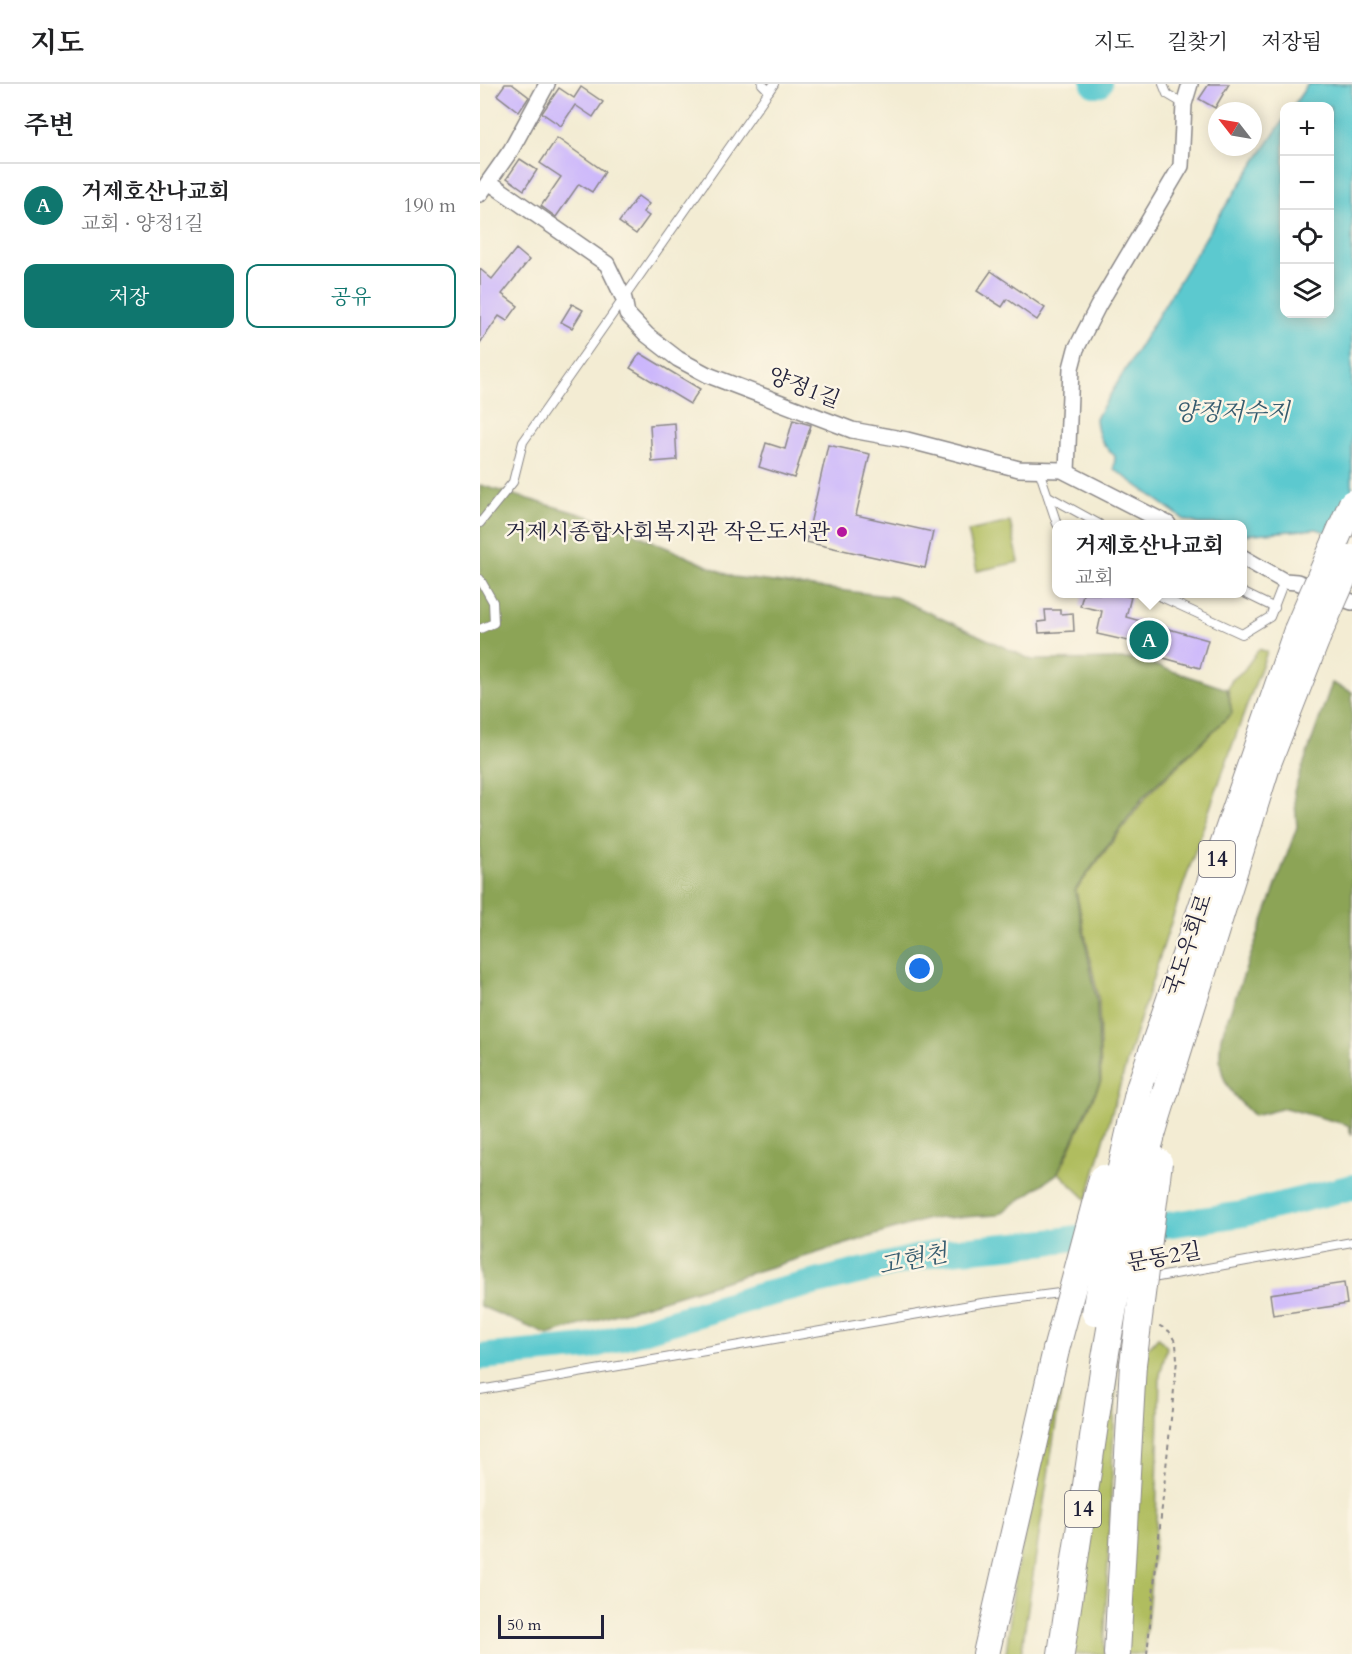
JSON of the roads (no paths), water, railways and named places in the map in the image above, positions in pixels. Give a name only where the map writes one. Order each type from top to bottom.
[{"type":"highway","name":"14","points":[[1307,634],[1352,503]]},
{"type":"highway","name":"14","points":[[1307,634],[1352,558]]},
{"type":"highway","name":"국도우회로","points":[[1167,1088],[1307,634]]},
{"type":"highway","name":"국도우회로","points":[[1139,1089],[1307,634]]},
{"type":"highway","name":"14","points":[[1044,1654],[1095,1364],[1149,1141],[1167,1088]]},
{"type":"highway","points":[[1117,1654],[1133,1364],[1164,1132],[1167,1088]]},
{"type":"highway","name":"14","points":[[1062,1654],[1111,1212],[1139,1089]]},
{"type":"highway","points":[[986,1654],[1056,1350],[1109,1152],[1139,1089]]},
{"type":"highway","points":[[997,1654],[1001,1629],[999,1597]]},
{"type":"street","points":[[485,188],[511,150],[547,84]]},
{"type":"street","points":[[1067,472],[1071,368],[1076,350],[1098,306],[1181,166],[1184,104],[1190,84]]},
{"type":"street","name":"양정1길","points":[[485,188],[607,264],[624,299],[627,314],[647,335],[678,359],[708,375],[852,430],[907,440],[1019,469],[1039,468],[1067,472],[1158,520]]},
{"type":"street","points":[[1247,560],[1284,581],[1296,582],[1352,602]]},
{"type":"lane","points":[[480,523],[513,482],[523,442],[771,88],[762,84]]},
{"type":"lane","points":[[1163,84],[1167,94],[1184,104]]},
{"type":"lane","points":[[1039,468],[1055,520]]},
{"type":"lane","points":[[1048,496],[1090,520]]},
{"type":"lane","points":[[480,579],[493,602],[494,623],[480,629]]},
{"type":"lane","points":[[1164,598],[1242,634],[1270,617],[1284,581]]},
{"type":"lane","points":[[1247,594],[1275,608]]},
{"type":"lane","name":"문동2길","points":[[1136,1280],[1352,1242]]},
{"type":"lane","name":"문동2길","points":[[1092,1288],[1125,1282]]},
{"type":"lane","points":[[480,1390],[982,1303],[1080,1290]]},
{"type":"water","name":"양정저수지","points":[[1308,84],[1352,84],[1352,542],[1317,529],[1247,535],[1247,520],[1185,520],[1114,469],[1115,456],[1099,435],[1096,418],[1217,219],[1259,156],[1262,156],[1262,152],[1280,125],[1280,318],[1334,318],[1334,102],[1296,102]]},
{"type":"waterway","points":[[1094,84],[1099,84]]},
{"type":"waterway","name":"고현천","points":[[480,1357],[588,1347],[759,1296],[940,1252],[1048,1242],[1243,1214],[1352,1187]]},
{"type":"place","name":"거제시종합사회복지관 작은도서관","points":[[842,532]]},
{"type":"place","name":"거제호산나교회","points":[[1149,640]]}]
